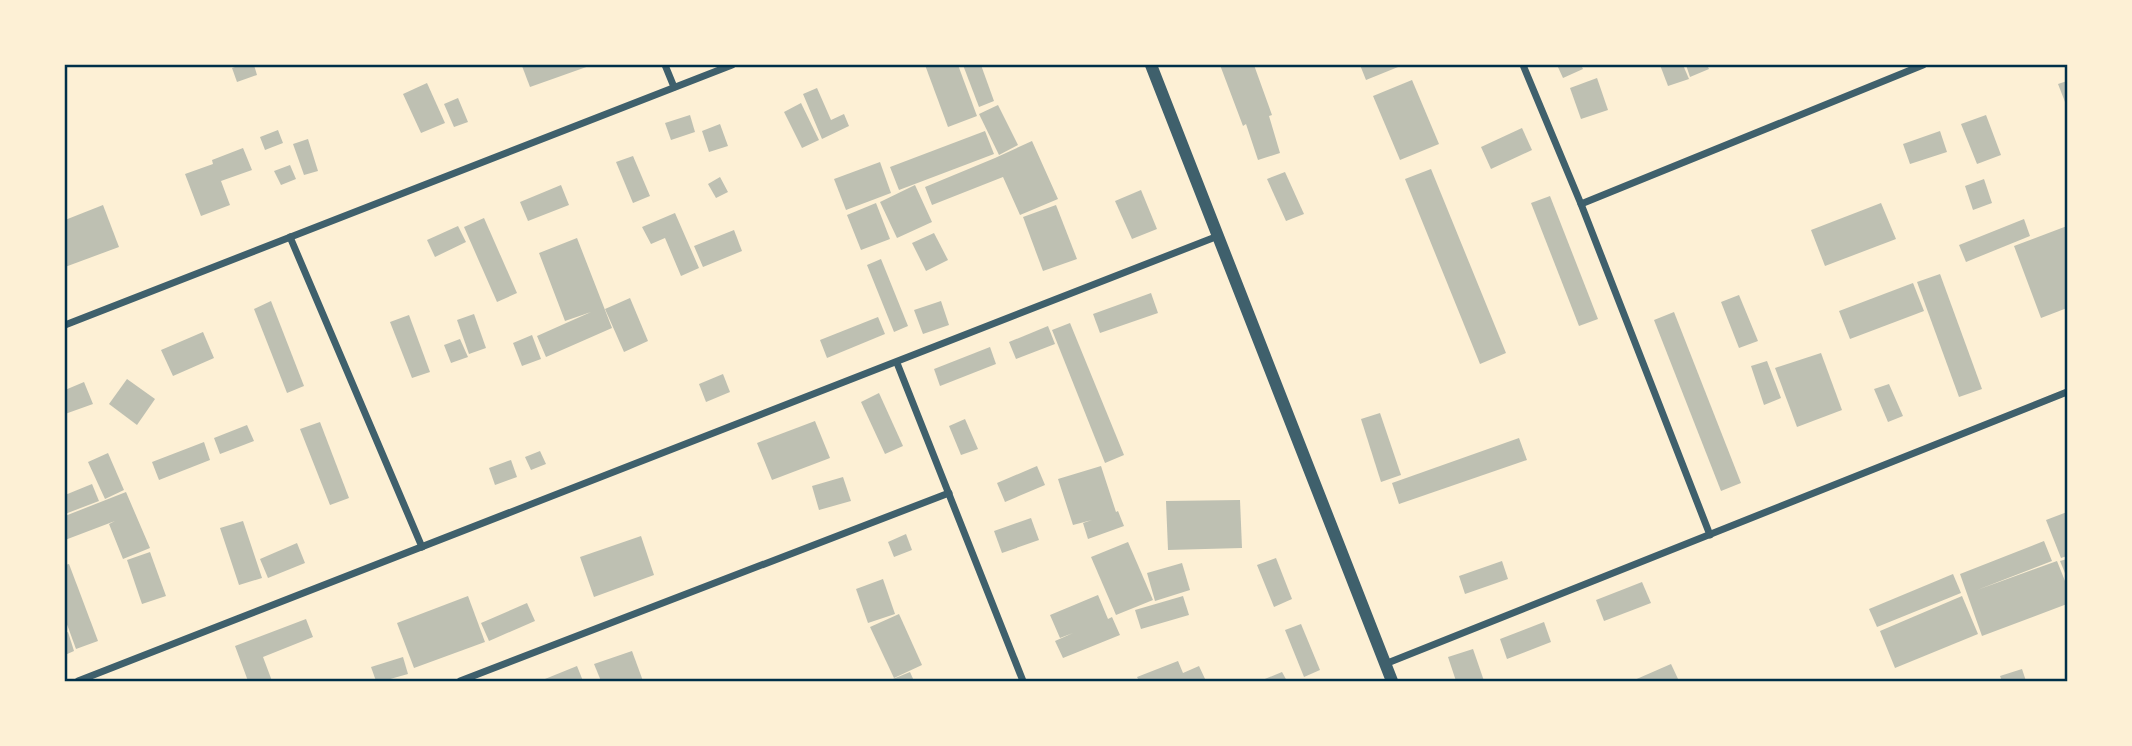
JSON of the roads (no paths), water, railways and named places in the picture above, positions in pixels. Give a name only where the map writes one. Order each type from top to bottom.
[{"type":"street","points":[[665,65],[674,87]]},
{"type":"street","points":[[65,325],[732,65]]},
{"type":"street","points":[[1151,65],[1392,681]]},
{"type":"street","points":[[1523,65],[1581,204],[1710,535]]},
{"type":"street","points":[[1581,204],[1923,65]]},
{"type":"street","points":[[78,681],[1218,236]]},
{"type":"street","points":[[290,237],[422,547]]},
{"type":"street","points":[[897,363],[1023,681]]},
{"type":"street","points":[[1385,664],[2067,392]]},
{"type":"street","points":[[460,681],[948,494]]}]
